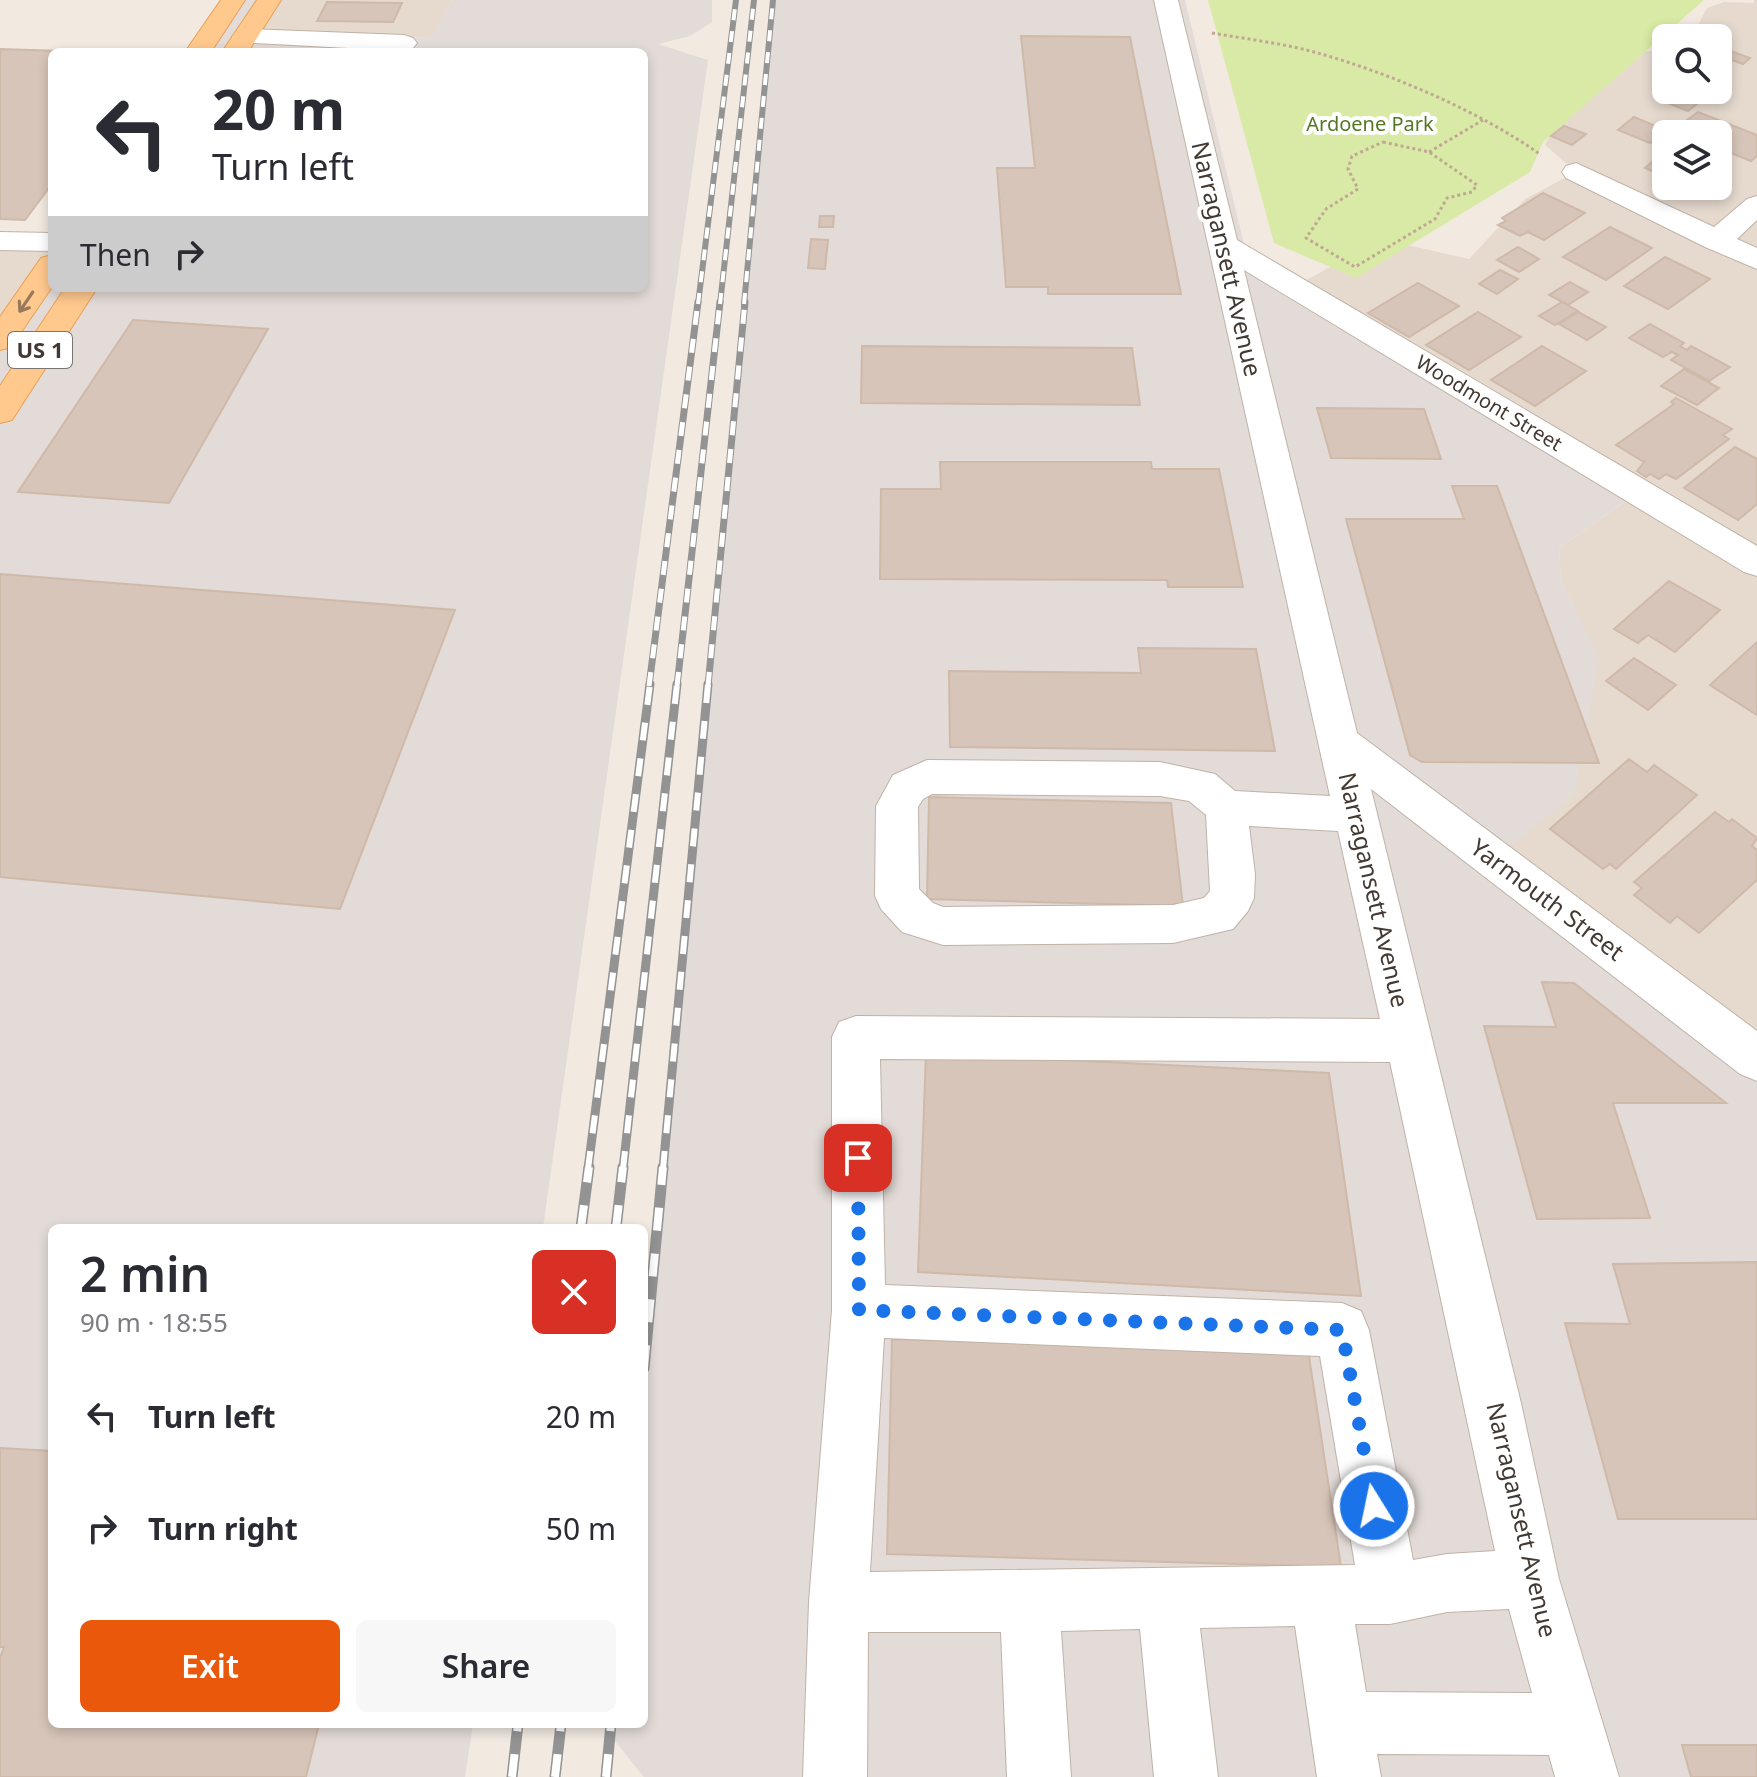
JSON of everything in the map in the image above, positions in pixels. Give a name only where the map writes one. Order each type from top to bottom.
[{"type":"main road","points":[[201,48],[233,0]]},
{"type":"main road","points":[[240,44],[269,0]]},
{"type":"main road","name":"US 1","points":[[0,340],[48,270]]},
{"type":"main road","name":"US 1","points":[[0,412],[78,292]]},
{"type":"street","name":"Narragansett Avenue","points":[[1169,13],[1409,1041],[1530,1579],[1580,1751]]},
{"type":"street","points":[[240,44],[404,43]]},
{"type":"street","points":[[1576,172],[1757,260]]},
{"type":"street","points":[[1716,241],[1757,205]]},
{"type":"street","points":[[0,241],[48,242]]},
{"type":"street","name":"Woodmont Street","points":[[1221,243],[1757,563]]},
{"type":"street","name":"Yarmouth Street","points":[[1338,741],[1757,1059]]},
{"type":"street","points":[[1226,808],[1233,874],[1232,898],[1217,915],[1173,924],[943,926],[918,918],[897,896],[897,806],[908,787],[927,777],[1160,779],[1200,786],[1226,808],[1355,814]]},
{"type":"street","points":[[835,1777],[839,1602],[859,1310],[856,1037],[1409,1041]]},
{"type":"street","points":[[859,1310],[1342,1330],[1390,1594]]},
{"type":"street","points":[[839,1602],[1029,1602],[1390,1594],[1447,1583],[1530,1579]]},
{"type":"street","points":[[1320,1595],[1344,1750],[1580,1751]]},
{"type":"street","points":[[1167,1598],[1186,1777]]},
{"type":"street","points":[[1029,1602],[1039,1777]]},
{"type":"path","points":[[1169,13],[1352,63],[1512,134],[1530,150],[1576,172]]},
{"type":"path","points":[[1429,152],[1477,185],[1472,192],[1447,198],[1435,219],[1355,267],[1306,238],[1326,209],[1358,189],[1348,169],[1352,156],[1383,142],[1429,152],[1483,120]]},
{"type":"shaded area","points":[[233,0],[263,0],[246,34],[431,38],[452,0],[712,0],[712,22],[690,36],[658,44],[708,60],[544,1224],[48,1224],[48,1728],[472,1728],[465,1777],[0,1777],[0,337],[48,266],[48,292],[648,292],[648,48],[198,48]]},
{"type":"shaded area","points":[[263,0],[452,0],[432,38],[246,34]]},
{"type":"shaded area","points":[[773,0],[1185,0],[1249,265],[1634,495],[1559,548],[1561,581],[1599,658],[1575,793],[1496,858],[1757,1064],[1757,1777],[644,1777],[604,1728],[648,1728],[648,1299]]},
{"type":"shaded area","points":[[1757,0],[1757,1064],[1495,864],[1599,659],[1561,581],[1559,548],[1633,496],[1294,287],[1373,243],[1403,244],[1469,259],[1525,199],[1576,172],[1545,145],[1559,118],[1623,51],[1652,51],[1652,104],[1732,104],[1732,24],[1698,24],[1707,8],[1724,2],[1754,3]]},
{"type":"shaded area","points":[[0,236],[48,239],[48,266],[0,337]]},
{"type":"green space","name":"Ardoene Park","points":[[1208,0],[1704,0],[1677,24],[1652,24],[1652,46],[1543,142],[1530,172],[1356,278],[1274,243]]},
{"type":"building","points":[[327,2],[402,3],[393,22],[317,21]]},
{"type":"building","points":[[1021,36],[1130,37],[1181,294],[1048,294],[1048,287],[1006,287],[997,168],[1035,168]]},
{"type":"building","points":[[0,49],[48,51],[48,189],[25,220],[0,219]]},
{"type":"building","points":[[1732,52],[1750,58],[1743,64],[1732,60]]},
{"type":"building","points":[[1670,104],[1697,104],[1688,111]]},
{"type":"building","points":[[1698,112],[1719,120],[1687,120]]},
{"type":"building","points":[[1634,117],[1652,125],[1652,141],[1650,143],[1618,130]]},
{"type":"building","points":[[1732,125],[1757,135],[1757,156],[1751,161],[1732,154]]},
{"type":"building","points":[[1564,126],[1586,134],[1572,145],[1551,136]]},
{"type":"building","points":[[1543,193],[1585,213],[1544,240],[1528,232],[1520,236],[1498,225],[1506,221],[1502,218]]},
{"type":"building","points":[[820,216],[834,216],[833,227],[819,227]]},
{"type":"building","points":[[1610,227],[1652,248],[1606,280],[1563,257]]},
{"type":"building","points":[[811,239],[828,240],[825,269],[808,268]]},
{"type":"building","points":[[1518,247],[1539,259],[1519,272],[1497,260]]},
{"type":"building","points":[[1665,257],[1710,279],[1668,309],[1624,286]]},
{"type":"building","points":[[1500,270],[1518,279],[1497,294],[1479,284]]},
{"type":"building","points":[[1570,282],[1588,292],[1568,305],[1549,295]]},
{"type":"building","points":[[1418,283],[1459,306],[1409,337],[1368,313]]},
{"type":"building","points":[[1562,302],[1578,311],[1555,325],[1539,316]]},
{"type":"building","points":[[1478,312],[1521,337],[1469,370],[1426,345]]},
{"type":"building","points":[[1578,312],[1606,327],[1587,340],[1559,324]]},
{"type":"building","points":[[133,320],[268,329],[169,503],[18,492]]},
{"type":"building","points":[[1650,324],[1684,343],[1680,346],[1687,350],[1691,346],[1730,367],[1709,381],[1671,360],[1678,355],[1672,352],[1663,357],[1629,338]]},
{"type":"building","points":[[862,346],[1132,348],[1140,405],[861,403]]},
{"type":"building","points":[[1542,346],[1586,371],[1535,406],[1491,380]]},
{"type":"building","points":[[1684,369],[1719,388],[1697,405],[1661,386]]},
{"type":"building","points":[[1676,398],[1732,429],[1723,435],[1729,439],[1676,479],[1666,474],[1659,479],[1650,474],[1646,477],[1637,471],[1644,462],[1616,445],[1674,404],[1671,402]]},
{"type":"building","points":[[1317,408],[1424,409],[1441,459],[1331,458]]},
{"type":"building","points":[[1735,447],[1757,459],[1757,504],[1738,520],[1684,488]]},
{"type":"building","points":[[940,462],[1151,462],[1152,469],[1219,469],[1243,587],[1168,587],[1167,580],[880,579],[881,489],[941,489]]},
{"type":"building","points":[[1452,486],[1497,486],[1599,763],[1422,762],[1410,755],[1346,519],[1464,519]]},
{"type":"building","points":[[0,574],[455,610],[340,909],[0,877]]},
{"type":"building","points":[[1669,581],[1720,610],[1675,652],[1648,635],[1638,643],[1614,629]]},
{"type":"building","points":[[1757,642],[1757,715],[1710,685]]},
{"type":"building","points":[[1138,648],[1256,649],[1275,751],[950,747],[949,671],[1141,673]]},
{"type":"building","points":[[1634,658],[1676,685],[1648,710],[1606,681]]},
{"type":"building","points":[[1629,759],[1647,772],[1654,765],[1697,795],[1616,869],[1610,864],[1603,869],[1550,829]]},
{"type":"building","points":[[929,797],[1171,803],[1183,906],[927,899]]},
{"type":"building","points":[[1715,812],[1729,822],[1732,819],[1757,838],[1752,846],[1757,850],[1757,880],[1699,933],[1677,916],[1670,923],[1634,895],[1642,888],[1634,882]]},
{"type":"building","points":[[1542,982],[1574,983],[1726,1103],[1613,1103],[1650,1218],[1537,1219],[1484,1026],[1556,1027]]},
{"type":"building","points":[[926,1053],[1329,1073],[1361,1296],[918,1272]]},
{"type":"building","points":[[1757,1262],[1757,1519],[1618,1519],[1565,1323],[1630,1324],[1613,1264]]},
{"type":"building","points":[[892,1339],[1308,1350],[1341,1567],[887,1554]]},
{"type":"building","points":[[0,1448],[48,1451],[48,1728],[318,1728],[306,1777],[0,1777],[0,1658],[4,1647],[0,1647]]},
{"type":"building","points":[[1682,1745],[1757,1745],[1757,1777],[1691,1777]]},
{"type":"railway","points":[[698,304],[736,0]]},
{"type":"railway","points":[[720,304],[754,0]]},
{"type":"railway","points":[[744,304],[773,0]]},
{"type":"railway","points":[[649,686],[698,302]]},
{"type":"railway","points":[[677,686],[720,302]]},
{"type":"railway","points":[[708,686],[745,302]]},
{"type":"railway","points":[[588,1169],[650,684]]},
{"type":"railway","points":[[623,1169],[677,684]]},
{"type":"railway","points":[[663,1169],[708,684]]},
{"type":"railway","points":[[582,1224],[589,1167]]},
{"type":"railway","points":[[616,1224],[623,1167]]},
{"type":"railway","points":[[648,1326],[663,1167]]},
{"type":"railway","points":[[512,1777],[518,1728]]},
{"type":"railway","points":[[555,1777],[561,1728]]},
{"type":"railway","points":[[606,1777],[611,1728]]},
{"type":"route","points":[[858,1158],[859,1310],[1342,1330],[1374,1506]]}]
